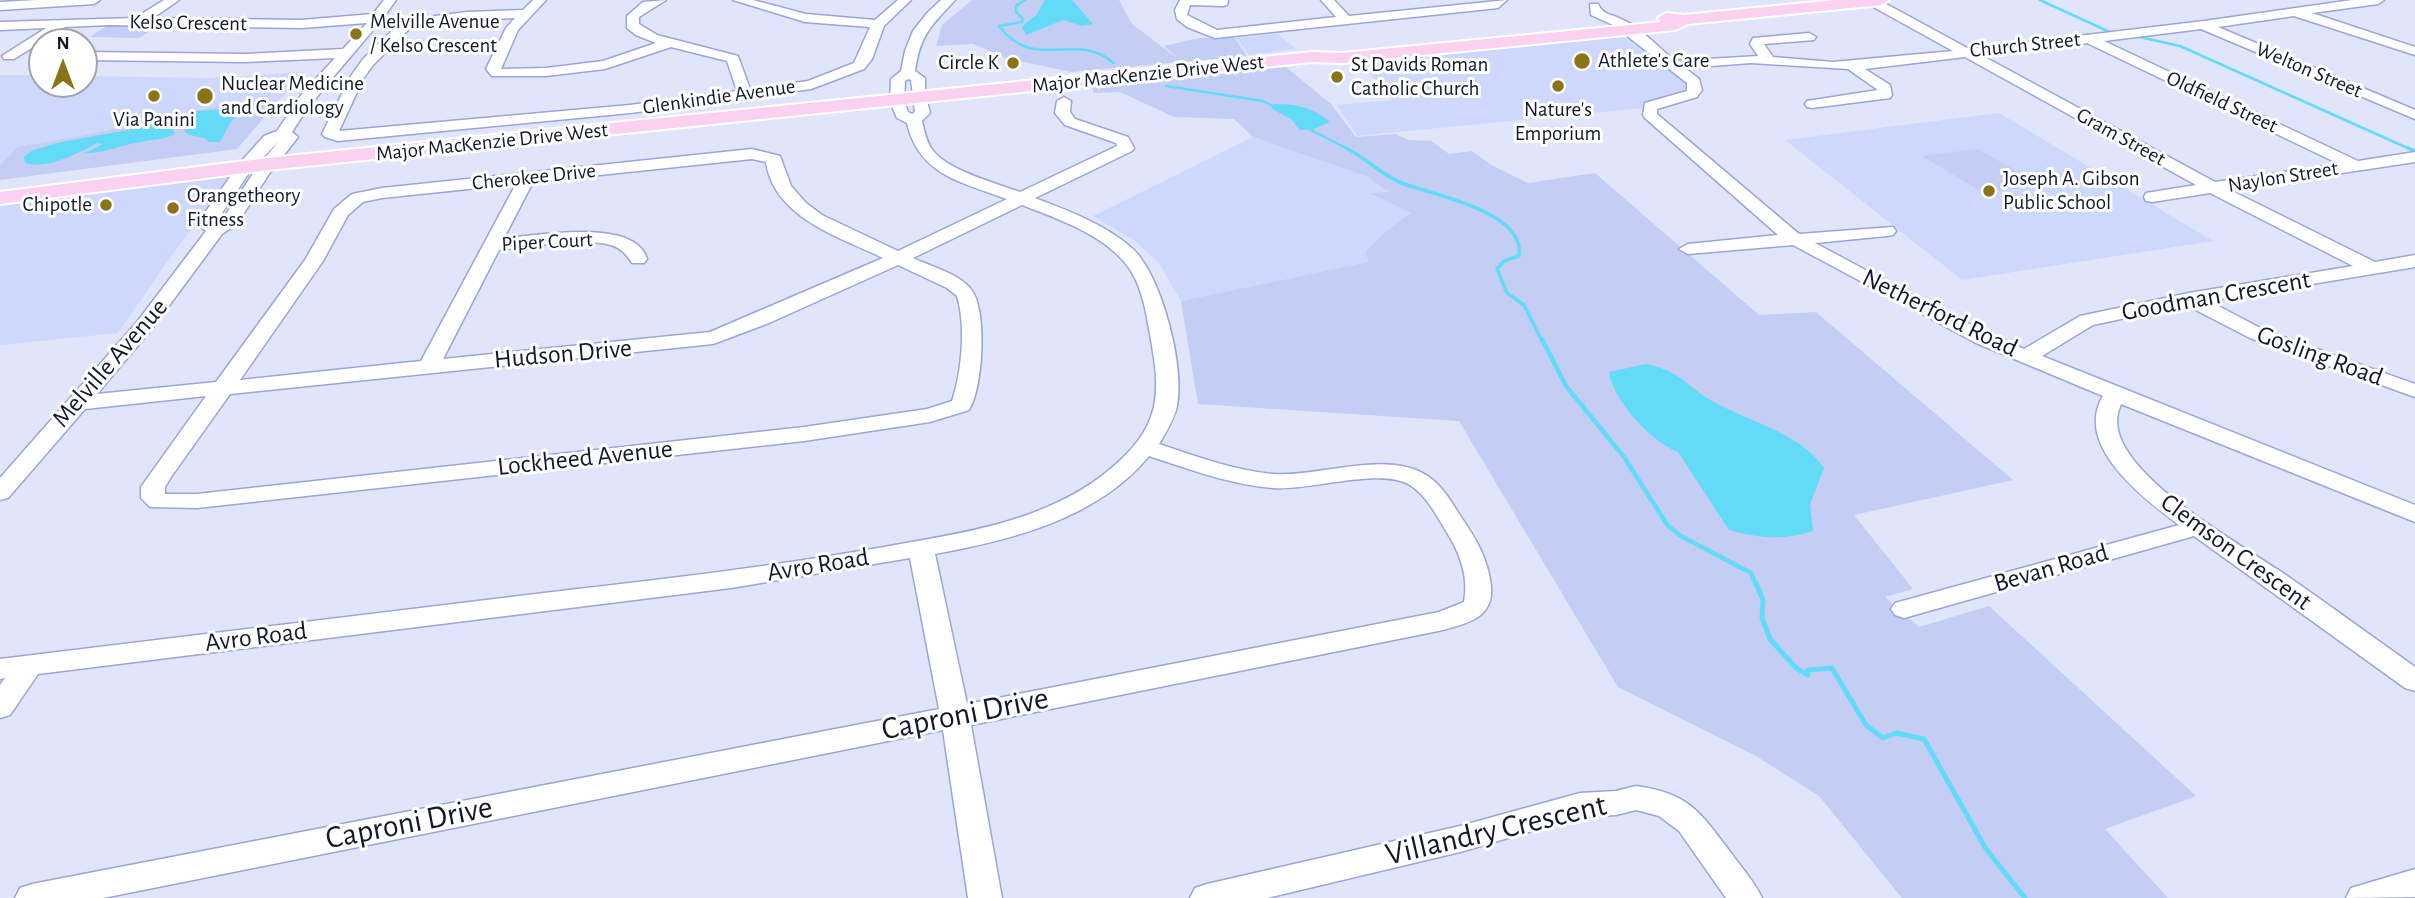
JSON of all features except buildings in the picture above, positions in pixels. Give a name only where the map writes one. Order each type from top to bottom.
[{"type":"main road","name":"Major MacKenzie Drive West","points":[[0,190],[261,161],[897,98],[917,104],[984,90],[1312,57],[1342,58],[1623,26],[1675,25],[1684,20],[1881,0]]},
{"type":"main road","name":"Major MacKenzie Drive West","points":[[0,198],[261,161]]},
{"type":"street","points":[[2,4],[94,0]]},
{"type":"street","points":[[137,22],[173,0]]},
{"type":"street","name":"Melville Avenue","points":[[261,161],[269,139],[283,134],[307,97],[390,0]]},
{"type":"street","points":[[540,0],[512,28],[493,69],[496,73],[533,73],[605,65],[673,42]]},
{"type":"street","points":[[660,0],[639,10],[633,16],[632,25],[641,32],[733,59],[745,94]]},
{"type":"street","points":[[739,0],[786,15],[813,20],[878,24]]},
{"type":"street","name":"Glenkindie Avenue","points":[[526,14],[467,16],[408,23],[368,62],[356,79],[330,134],[338,136],[410,131],[650,107],[811,85],[850,71],[865,59],[878,24],[905,0]]},
{"type":"street","points":[[897,98],[898,79],[908,74],[919,30],[938,8],[949,0]]},
{"type":"street","points":[[1223,2],[1186,0],[1181,16],[1215,34],[1498,4],[1501,0]]},
{"type":"street","points":[[1327,0],[1347,21]]},
{"type":"street","points":[[2269,0],[2415,51]]},
{"type":"street","name":"Church Street","points":[[1671,65],[1731,59],[1852,66],[2204,25],[2378,0]]},
{"type":"street","name":"Gram Street","points":[[1872,1],[2213,188],[2372,268]]},
{"type":"street","name":"Netherford Road","points":[[1588,3],[1604,19],[1623,26],[1694,82],[1695,92],[1650,106],[1650,116],[1744,199],[1795,239],[1939,317],[2116,394],[2415,514]]},
{"type":"street","name":"Kelso Crescent","points":[[0,26],[137,22],[301,24],[376,18]]},
{"type":"street","points":[[5,56],[62,23]]},
{"type":"street","name":"Welton Street","points":[[2204,25],[2415,115]]},
{"type":"street","points":[[1768,60],[1756,44],[1758,41],[1809,37]]},
{"type":"street","name":"Oldfield Street","points":[[2088,38],[2356,166]]},
{"type":"street","name":"Kelso Crescent","points":[[98,56],[245,58],[347,53]]},
{"type":"street","points":[[5,56],[28,55]]},
{"type":"street","points":[[1812,104],[1885,95],[1885,88],[1852,66]]},
{"type":"street","name":"Avro Road","points":[[0,668],[731,579],[921,549],[1020,526],[1067,508],[1111,479],[1144,447],[1165,412],[1167,381],[1163,351],[1145,281],[1136,264],[1106,237],[1068,217],[960,174],[928,156],[918,136],[918,78],[908,74]]},
{"type":"street","name":"Hudson Drive","points":[[75,403],[713,338],[753,324],[897,258],[1126,148],[1123,140],[1070,122],[1062,113],[1064,101]]},
{"type":"street","name":"Melville Avenue","points":[[0,493],[144,326],[216,230],[206,224],[261,161],[290,137],[283,134]]},
{"type":"street","name":"Cherokee Drive","points":[[227,387],[314,261],[346,205],[372,195],[764,155],[774,159],[779,183],[797,205],[834,229],[897,258]]},
{"type":"street","name":"Naylon Street","points":[[2152,197],[2415,157]]},
{"type":"street","points":[[429,366],[527,178]]},
{"type":"street","points":[[1688,249],[1887,231]]},
{"type":"street","name":"Piper Court","points":[[490,245],[593,237],[618,241],[636,252],[638,259]]},
{"type":"street","name":"Lockheed Avenue","points":[[227,387],[153,488],[151,493],[158,502],[197,501],[804,434],[953,410],[961,405],[965,398],[970,361],[970,311],[965,294],[954,284],[897,258]]},
{"type":"street","name":"Goodman Crescent","points":[[2027,356],[2087,320],[2189,299],[2415,261]]},
{"type":"street","name":"Gosling Road","points":[[2189,299],[2258,334],[2415,391]]},
{"type":"street","name":"Clemson Crescent","points":[[2116,394],[2106,413],[2106,432],[2117,455],[2170,505],[2199,527],[2415,681]]},
{"type":"street","name":"Caproni Drive","points":[[32,898],[1443,621],[1477,607],[1480,600],[1476,568],[1465,541],[1441,503],[1420,481],[1407,474],[1391,471],[1370,472],[1329,479],[1276,481],[1243,477],[1144,447]]},
{"type":"street","name":"Bevan Road","points":[[1904,609],[2199,527]]},
{"type":"street","points":[[921,549],[955,716],[985,898]]},
{"type":"street","points":[[0,706],[30,664]]},
{"type":"street","name":"Villandry Crescent","points":[[1207,898],[1460,839],[1580,805],[1636,799],[1663,804],[1690,822],[1745,898]]},
{"type":"street","points":[[2363,898],[2415,883]]},
{"type":"shaded area","points":[[972,0],[1119,0],[1132,24],[1177,58],[1164,46],[1200,38],[1235,38],[1247,56],[1071,72],[1006,58],[973,44],[936,46],[942,25]]},
{"type":"shaded area","points":[[108,25],[160,26],[138,38],[98,37],[98,32]]},
{"type":"shaded area","points":[[1278,34],[1296,49],[1249,55],[1236,38]]},
{"type":"shaded area","points":[[1609,35],[1623,37],[1685,81],[1686,90],[1661,97],[1643,108],[1357,136],[1337,105],[1392,100],[1360,62]]},
{"type":"shaded area","points":[[1286,67],[1331,104],[1356,137],[1396,134],[1408,140],[1431,141],[1449,154],[1472,151],[1491,165],[1528,183],[1595,173],[1759,315],[1816,312],[2013,480],[1854,515],[1913,589],[1885,597],[1919,627],[1989,606],[2196,796],[2105,829],[2168,898],[1902,898],[1819,796],[1756,756],[1618,687],[1459,421],[1198,404],[1181,301],[1369,262],[1366,252],[1384,233],[1411,213],[1370,193],[1389,192],[1368,177],[1253,137],[1234,119],[1174,117],[1120,92],[1094,93],[1092,87]]},
{"type":"shaded area","points":[[305,72],[279,100],[231,103],[17,147],[0,165],[0,75],[28,75],[28,98],[98,98],[98,76],[211,78]]},
{"type":"shaded area","points":[[279,100],[237,149],[0,180],[0,165],[17,147],[231,103]]},
{"type":"shaded area","name":"Joseph A. Gibson Public School","points":[[1999,113],[2213,241],[1962,280],[1785,140]]},
{"type":"shaded area","points":[[1253,137],[1368,177],[1423,215],[1369,262],[1181,301],[1159,263],[1135,241],[1093,216]]},
{"type":"shaded area","points":[[1977,149],[2042,185],[1984,193],[1922,156]]},
{"type":"shaded area","points":[[232,175],[118,333],[0,345],[0,206]]},
{"type":"water","points":[[1045,0],[1072,0],[1093,24],[1082,26],[1063,20],[1026,35],[1022,27],[1037,14]]},
{"type":"water","points":[[1271,105],[1305,108],[1330,122],[1311,130],[1300,130],[1291,119],[1272,109]]},
{"type":"water","points":[[196,111],[241,111],[230,123],[220,142],[208,142],[207,139],[187,134],[181,124],[172,127],[175,134],[166,137],[85,153],[103,144],[98,143],[53,162],[34,165],[25,163],[24,157],[31,151],[61,142],[145,127]]},
{"type":"water","points":[[1646,364],[1673,373],[1707,398],[1786,436],[1813,455],[1824,468],[1810,504],[1813,531],[1771,537],[1729,530],[1678,452],[1667,447],[1645,429],[1617,394],[1609,372]]},
{"type":"waterway","points":[[1025,0],[1016,6],[1016,12],[1023,19],[1022,22],[999,26],[1012,40],[1040,50],[1084,50],[1099,54],[1114,63]]},
{"type":"waterway","points":[[2040,0],[2112,33]]},
{"type":"waterway","points":[[2135,36],[2180,46],[2412,150]]},
{"type":"waterway","points":[[1166,86],[1263,101],[1271,105]]},
{"type":"waterway","points":[[1311,130],[1350,150]]},
{"type":"waterway","points":[[1346,148],[1394,180],[1474,207],[1508,227],[1517,240],[1519,256],[1504,261],[1497,269],[1507,293],[1524,305],[1542,341]]},
{"type":"waterway","points":[[2408,148],[2415,151]]},
{"type":"waterway","points":[[1542,339],[1566,386],[1624,457],[1668,526],[1681,536],[1751,573],[1756,585]]},
{"type":"waterway","points":[[1756,583],[1763,600],[1762,618],[1770,639],[1796,668],[1808,675],[1808,670],[1832,668],[1866,725],[1883,738],[1896,733],[1924,739],[1986,849],[2025,898]]},
{"type":"place","name":"Melville Avenue / Kelso Crescent","points":[[356,34]]},
{"type":"place","name":"Athlete's Care","points":[[1582,61]]},
{"type":"place","name":"Circle K","points":[[1013,63]]},
{"type":"place","name":"St Davids Roman Catholic Church","points":[[1337,77]]},
{"type":"place","name":"Nature's Emporium","points":[[1558,86]]},
{"type":"place","name":"Via Panini","points":[[154,96]]},
{"type":"place","name":"Nuclear Medicine and Cardiology","points":[[205,96]]},
{"type":"place","name":"Joseph A. Gibson Public School","points":[[1989,191]]},
{"type":"place","name":"Chipotle","points":[[106,205]]},
{"type":"place","name":"Orangetheory Fitness","points":[[173,208]]}]
